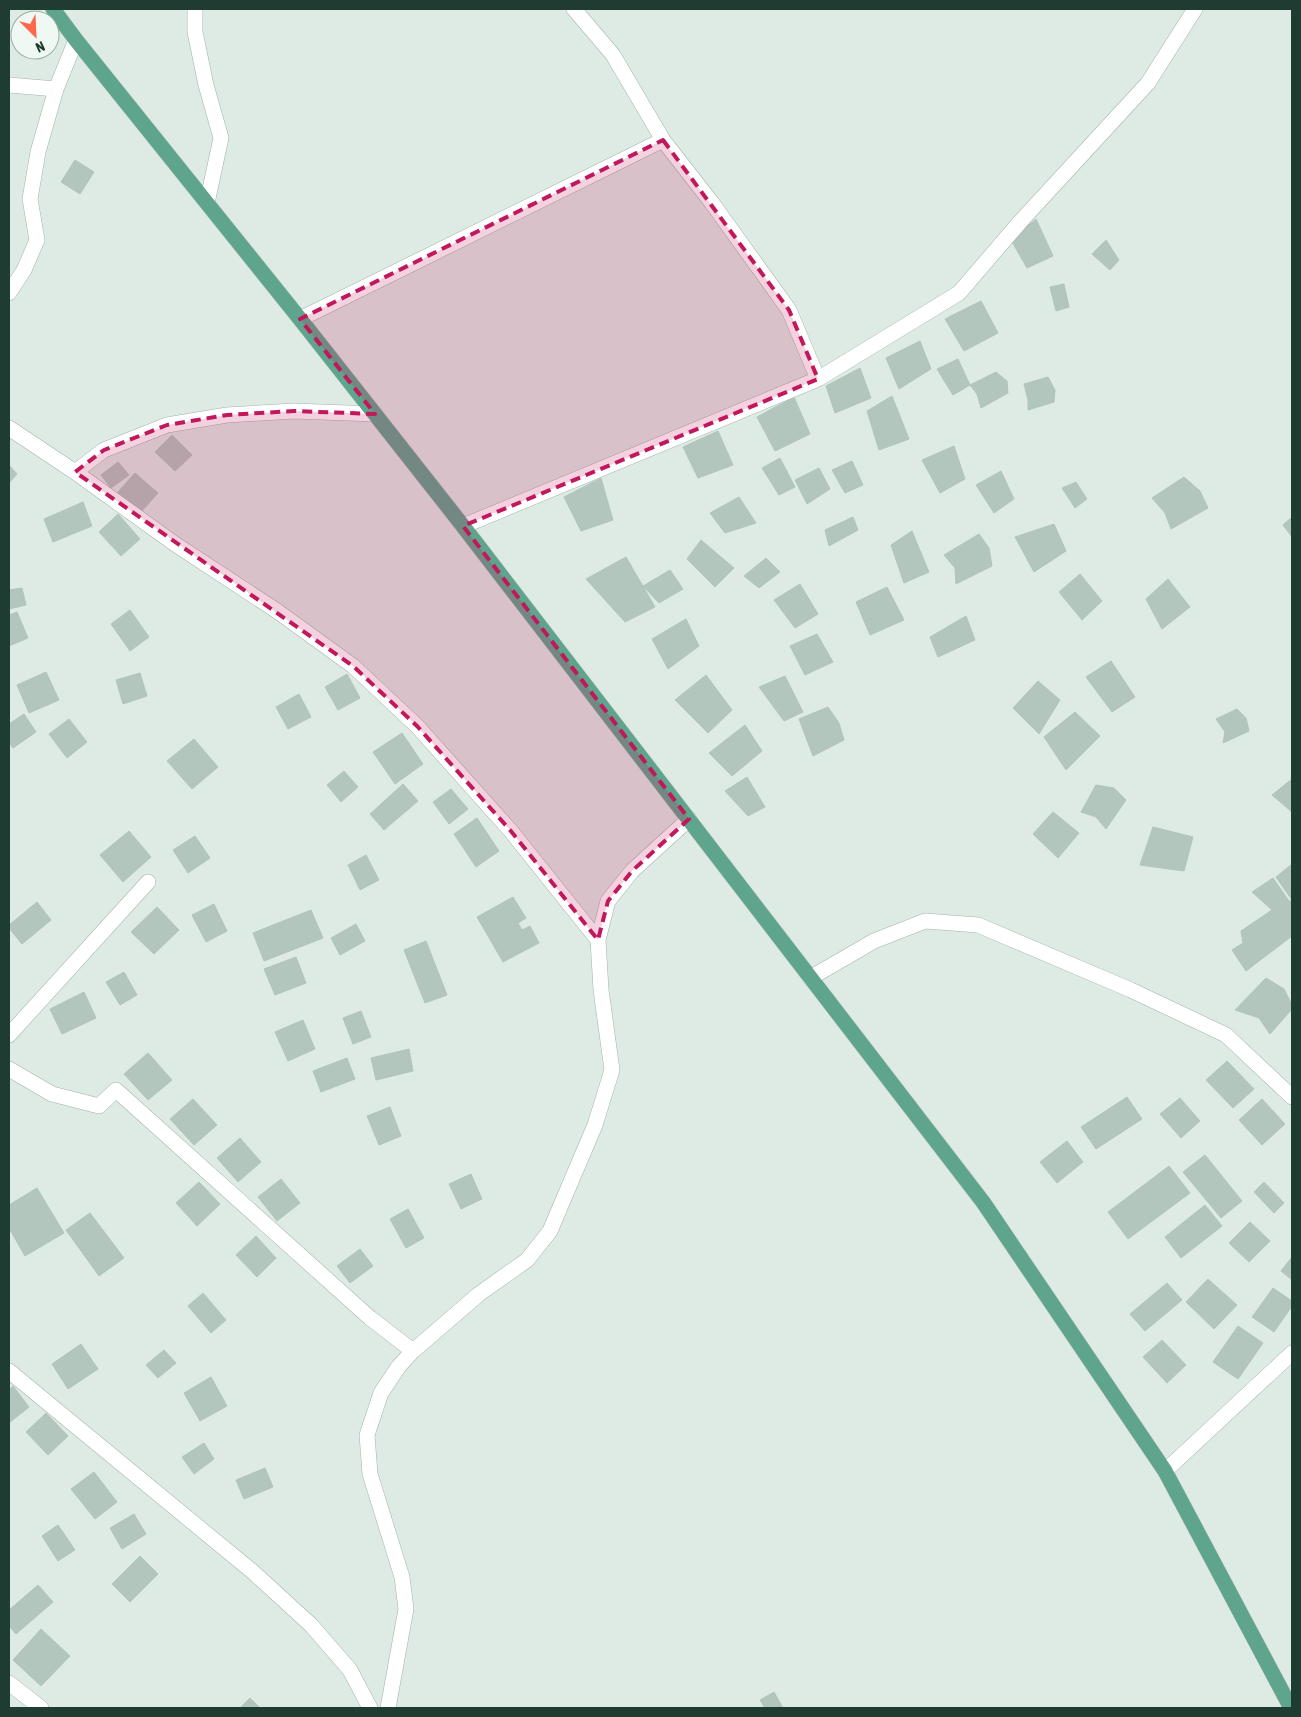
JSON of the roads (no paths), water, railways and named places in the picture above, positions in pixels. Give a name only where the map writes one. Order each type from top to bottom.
[{"type":"main road","points":[[53,9],[463,526],[983,1202],[1165,1470],[1291,1708]]},
{"type":"street","points":[[195,9],[195,32],[206,85],[221,138],[207,203]]},
{"type":"street","points":[[574,9],[613,55],[663,140],[712,203],[789,310],[818,379]]},
{"type":"street","points":[[463,526],[818,379],[959,293],[1020,222],[1148,83],[1195,9]]},
{"type":"street","points":[[9,293],[24,270],[37,240],[30,199],[38,152],[56,89],[76,40]]},
{"type":"street","points":[[9,85],[56,89]]},
{"type":"street","points":[[300,319],[663,140]]},
{"type":"street","points":[[75,472],[104,450],[166,425],[227,415],[294,410],[375,414]]},
{"type":"street","points":[[9,428],[75,472],[175,544],[277,611],[353,666],[418,726],[510,830],[598,940]]},
{"type":"street","points":[[388,1708],[406,1609],[402,1577],[370,1474],[367,1435],[381,1393],[399,1366],[413,1351],[479,1294],[527,1260],[550,1231],[596,1125],[612,1070],[601,990],[598,940],[608,901],[632,870],[688,819]]},
{"type":"street","points":[[9,1033],[148,882]]},
{"type":"street","points":[[810,978],[874,941],[925,920],[978,925],[1131,990],[1226,1035],[1292,1096]]},
{"type":"street","points":[[9,1069],[52,1094],[99,1106],[116,1090],[370,1318],[413,1351]]},
{"type":"street","points":[[1165,1470],[1292,1353]]},
{"type":"street","points":[[9,1371],[253,1572],[311,1625],[350,1670],[370,1708]]},
{"type":"street","points":[[9,1683],[41,1708]]}]
